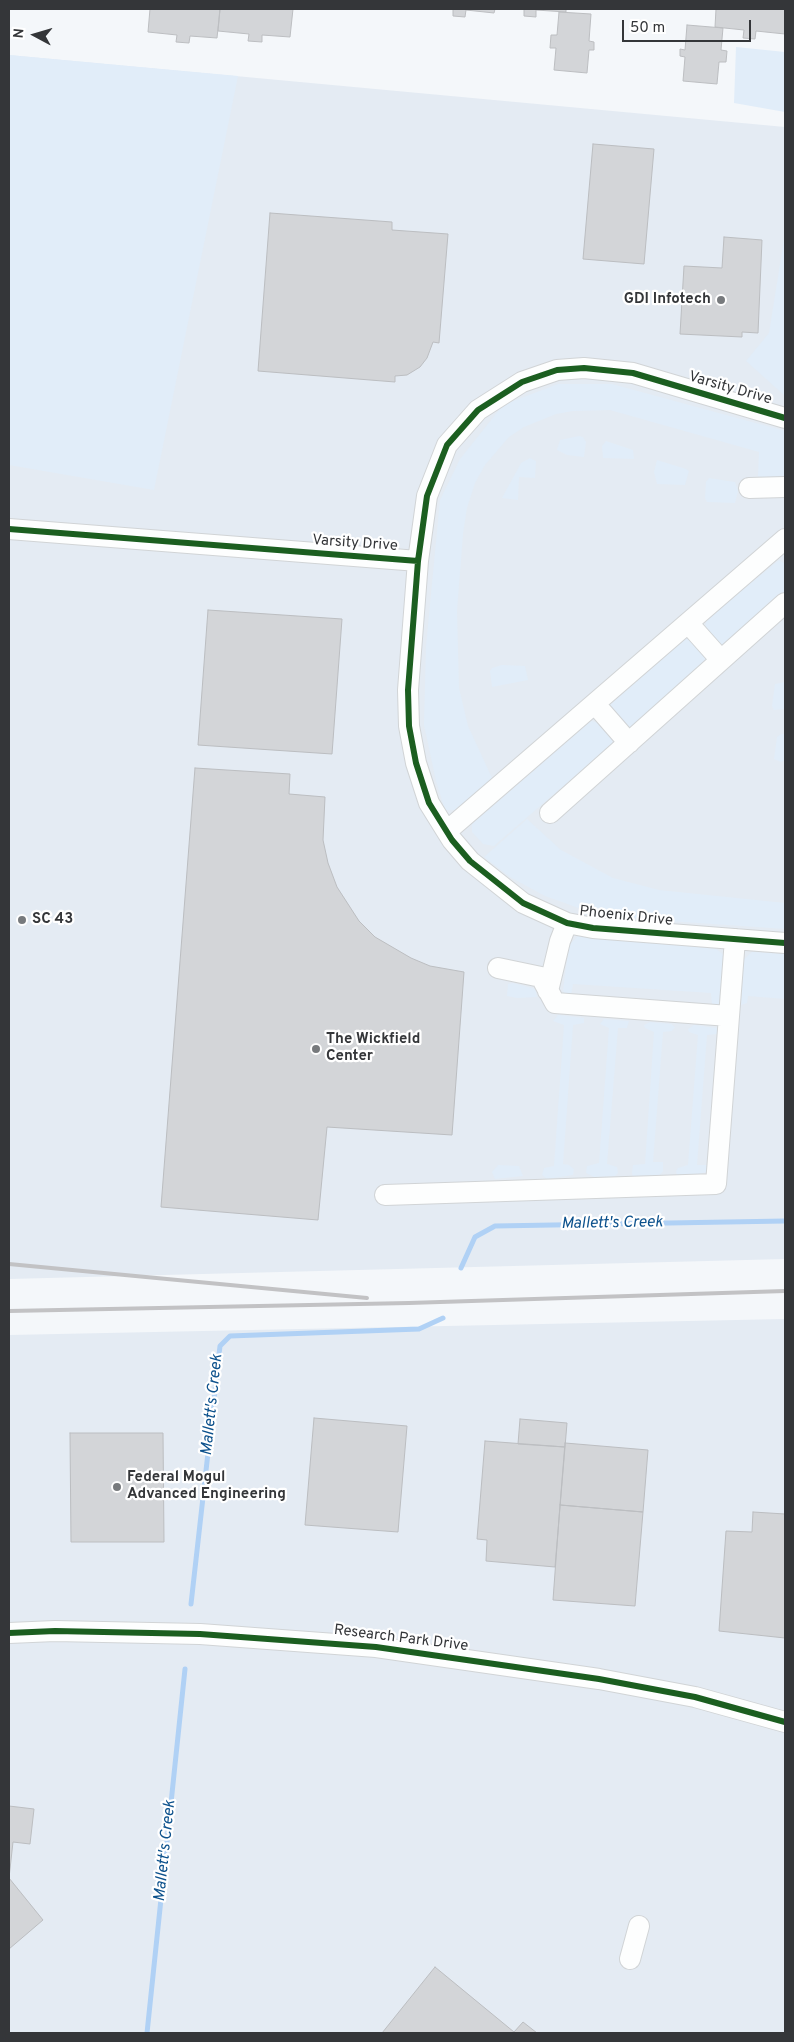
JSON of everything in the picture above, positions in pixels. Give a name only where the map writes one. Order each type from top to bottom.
[{"type":"street","name":"Varsity Drive","points":[[9,529],[418,561],[427,496],[447,445],[478,410],[522,382],[557,370],[584,368],[632,373],[785,418]]},
{"type":"street","points":[[749,488],[785,487]]},
{"type":"street","points":[[447,831],[785,539]]},
{"type":"street","name":"Phoenix Drive","points":[[418,561],[408,690],[409,726],[416,763],[429,803],[470,861],[500,887],[523,903],[567,923],[593,928],[785,942]]},
{"type":"street","points":[[550,812],[785,603]]},
{"type":"street","points":[[688,623],[722,660]]},
{"type":"street","points":[[595,704],[629,743]]},
{"type":"street","points":[[548,991],[560,942],[567,923]]},
{"type":"street","points":[[384,1195],[716,1184],[735,939]]},
{"type":"street","points":[[498,968],[541,977],[554,1003],[729,1016]]},
{"type":"street","name":"Research Park Drive","points":[[9,1633],[73,1631],[200,1634],[376,1647],[599,1679],[695,1697],[785,1722]]},
{"type":"street","points":[[630,1959],[640,1926]]},
{"type":"shaded area","points":[[736,47],[785,52],[785,112],[734,103]]},
{"type":"shaded area","points":[[9,55],[785,127],[785,1259],[9,1279]]},
{"type":"shaded area","points":[[9,55],[238,76],[154,490],[9,465]]},
{"type":"shaded area","points":[[785,233],[785,396],[746,361],[769,333]]},
{"type":"shaded area","points":[[558,384],[612,384],[785,431],[785,481],[758,476],[759,452],[610,410],[573,411],[556,414],[524,427],[509,437],[485,465],[475,483],[467,508],[457,611],[459,688],[468,726],[493,780],[465,804],[455,810],[445,810],[436,781],[424,725],[426,646],[440,500],[460,459],[503,405]]},
{"type":"shaded area","points":[[579,436],[583,437],[586,442],[584,457],[567,455],[557,450],[560,440]]},
{"type":"shaded area","points":[[606,441],[633,450],[634,459],[603,458],[602,446]]},
{"type":"shaded area","points":[[530,458],[536,461],[535,478],[519,477],[518,500],[502,498],[521,463]]},
{"type":"shaded area","points":[[657,460],[689,471],[685,485],[657,484],[654,472]]},
{"type":"shaded area","points":[[709,478],[735,482],[738,491],[735,503],[707,502],[705,498],[706,482]]},
{"type":"shaded area","points":[[779,560],[785,564],[785,594],[726,647],[720,646],[705,628],[707,619]]},
{"type":"shaded area","points":[[685,639],[690,640],[706,657],[707,662],[629,731],[610,709],[611,704]]},
{"type":"shaded area","points":[[502,665],[525,666],[528,680],[492,687],[490,671],[492,668]]},
{"type":"shaded area","points":[[785,682],[785,709],[774,710],[772,706],[775,684]]},
{"type":"shaded area","points":[[591,721],[599,723],[612,739],[612,744],[494,846],[483,844],[472,832],[472,824]]},
{"type":"shaded area","points":[[785,734],[785,760],[781,762],[774,759],[777,737]]},
{"type":"shaded area","points":[[527,819],[561,850],[613,878],[659,890],[785,903],[785,929],[640,919],[590,912],[545,896],[510,877],[484,857]]},
{"type":"shaded area","points":[[579,935],[716,949],[723,954],[722,1006],[716,1008],[712,1004],[711,993],[573,984],[571,995],[565,995],[563,990],[569,945]]},
{"type":"shaded area","points":[[752,952],[785,954],[785,999],[748,996],[747,1003],[741,1005],[744,959]]},
{"type":"shaded area","points":[[513,983],[535,989],[537,997],[517,998],[507,996],[508,984]]},
{"type":"shaded area","points":[[558,1015],[584,1018],[584,1023],[573,1025],[563,1164],[569,1165],[574,1169],[573,1175],[547,1179],[542,1175],[544,1168],[554,1166],[564,1025],[553,1021]]},
{"type":"shaded area","points":[[604,1019],[629,1021],[627,1028],[618,1028],[607,1164],[617,1167],[618,1173],[615,1176],[594,1177],[586,1173],[587,1166],[599,1163],[609,1028],[600,1024]]},
{"type":"shaded area","points":[[650,1022],[671,1024],[675,1027],[672,1031],[663,1032],[653,1162],[663,1162],[663,1171],[660,1175],[639,1179],[633,1178],[632,1173],[633,1165],[645,1164],[654,1032],[645,1028],[644,1025]]},
{"type":"shaded area","points":[[694,1025],[716,1028],[719,1031],[717,1034],[707,1035],[697,1165],[707,1165],[707,1172],[684,1177],[677,1176],[676,1171],[678,1168],[688,1165],[698,1035],[689,1032],[688,1029]]},
{"type":"shaded area","points":[[498,1165],[519,1166],[523,1176],[495,1179],[492,1172]]},
{"type":"shaded area","points":[[785,1319],[785,2033],[9,2033],[9,1335]]},
{"type":"building","points":[[150,9],[220,9],[217,38],[190,36],[189,43],[176,42],[177,35],[148,32]]},
{"type":"building","points":[[220,9],[293,9],[290,37],[262,35],[262,42],[248,41],[249,34],[218,31]]},
{"type":"building","points":[[453,9],[495,9],[494,13],[466,10],[465,17],[453,16]]},
{"type":"building","points":[[524,9],[566,9],[566,12],[536,10],[536,17],[524,16]]},
{"type":"building","points":[[716,9],[785,9],[785,34],[756,31],[755,39],[743,38],[744,30],[715,27]]},
{"type":"building","points":[[559,12],[591,14],[589,41],[594,42],[594,50],[589,50],[587,73],[554,70],[556,48],[550,48],[551,35],[557,35]]},
{"type":"building","points":[[687,25],[723,28],[721,50],[727,51],[726,62],[719,62],[717,84],[683,81],[685,57],[680,56],[680,49],[685,50]]},
{"type":"building","points":[[593,144],[654,149],[644,264],[583,259]]},
{"type":"building","points":[[270,213],[392,222],[392,230],[448,234],[439,343],[433,342],[427,358],[420,367],[407,375],[395,376],[395,382],[258,371]]},
{"type":"building","name":"GDI Infotech","points":[[724,237],[762,240],[758,333],[742,332],[742,337],[680,334],[684,266],[722,268]]},
{"type":"building","points":[[208,610],[342,619],[332,754],[198,745]]},
{"type":"building","name":"The Wickfield Center","points":[[195,768],[290,774],[289,794],[325,797],[323,840],[328,863],[337,887],[359,921],[375,937],[411,958],[430,966],[464,972],[452,1135],[327,1127],[318,1220],[161,1207]]},
{"type":"building","points":[[314,1418],[407,1426],[398,1532],[305,1525]]},
{"type":"building","points":[[520,1419],[567,1423],[565,1447],[518,1444]]},
{"type":"building","name":"Federal Mogul Advanced Engineering","points":[[70,1433],[163,1433],[164,1542],[71,1542]]},
{"type":"building","points":[[485,1441],[565,1447],[555,1567],[486,1561],[487,1540],[477,1539]]},
{"type":"building","points":[[565,1443],[648,1450],[643,1512],[560,1505]]},
{"type":"building","points":[[560,1505],[643,1512],[635,1606],[553,1600]]},
{"type":"building","points":[[753,1512],[785,1514],[785,1638],[719,1631],[726,1531],[752,1532]]},
{"type":"building","points":[[9,1806],[34,1809],[30,1844],[13,1842],[9,1878]]},
{"type":"building","points":[[9,1878],[43,1920],[9,1949]]},
{"type":"building","points":[[435,1967],[514,2032],[523,2022],[537,2033],[382,2033]]},
{"type":"waterway","name":"Mallett's Creek","points":[[461,1268],[475,1237],[495,1226],[785,1221]]},
{"type":"waterway","name":"Mallett's Creek","points":[[191,1604],[220,1346],[230,1336],[419,1329],[443,1318]]},
{"type":"waterway","name":"Mallett's Creek","points":[[147,2033],[185,1669]]},
{"type":"railway","points":[[9,1264],[367,1298]]},
{"type":"railway","points":[[9,1311],[409,1303],[785,1291]]},
{"type":"cycle path","points":[[785,418],[633,373],[584,368],[557,370],[522,382],[478,410],[447,445],[427,496],[418,561],[408,690],[409,726],[416,763],[429,803],[452,840],[470,861],[523,903],[567,923],[593,928],[785,943]]},
{"type":"cycle path","points":[[9,529],[418,561]]},
{"type":"cycle path","points":[[9,1633],[55,1631],[200,1634],[376,1647],[599,1679],[695,1697],[785,1722]]},
{"type":"place","name":"GDI Infotech","points":[[721,300]]},
{"type":"place","name":"SC 43","points":[[22,920]]},
{"type":"place","name":"The Wickfield Center","points":[[316,1049]]},
{"type":"place","name":"Federal Mogul Advanced Engineering","points":[[117,1487]]}]
